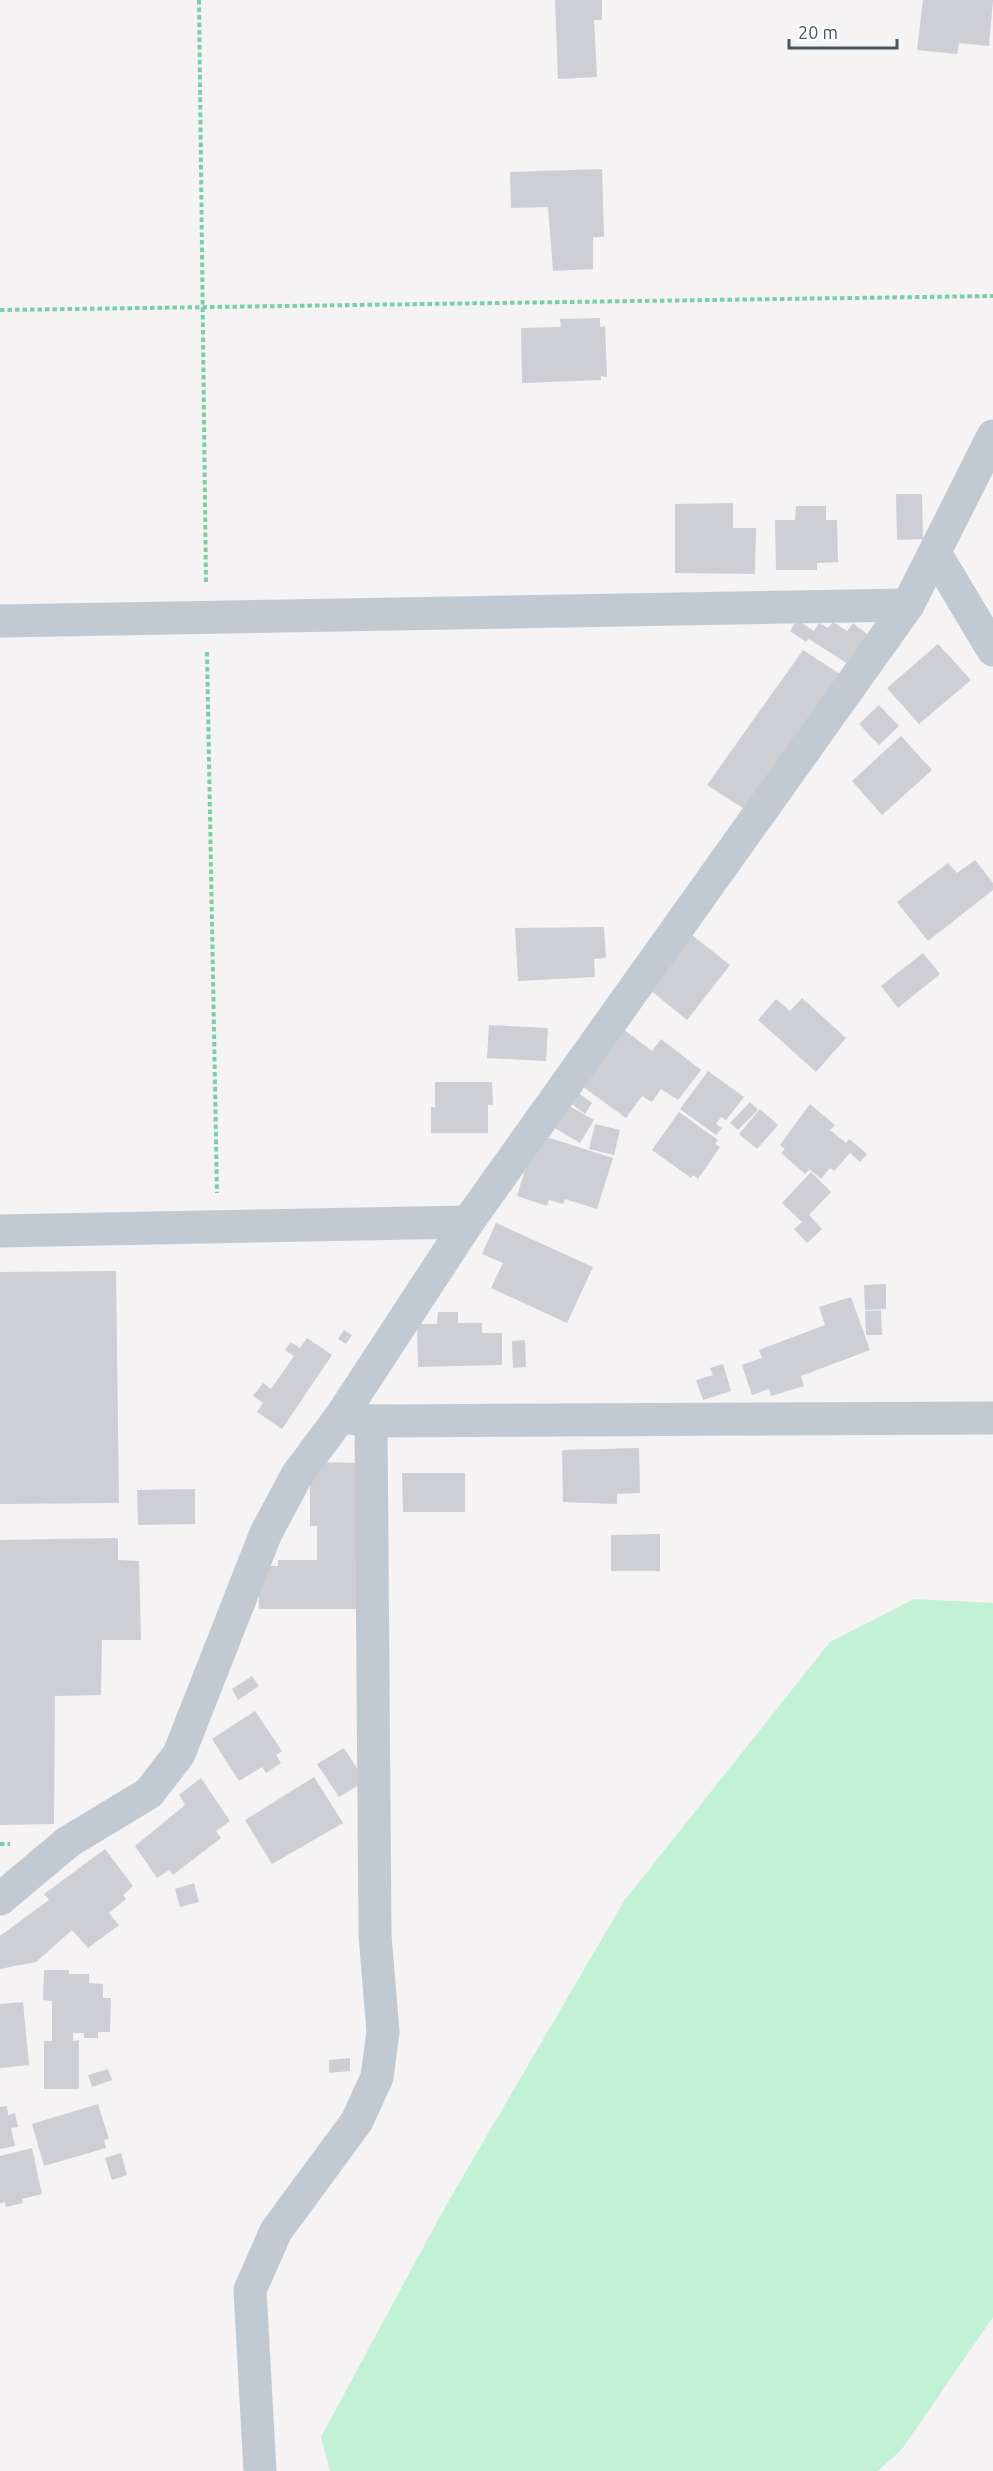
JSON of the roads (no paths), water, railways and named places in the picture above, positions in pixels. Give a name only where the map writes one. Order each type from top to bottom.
[{"type":"street","points":[[0,1899],[68,1842],[149,1793],[179,1754],[266,1533],[297,1475],[356,1419],[468,1222],[908,605],[935,553],[981,485],[993,436]]},
{"type":"street","points":[[935,553],[993,650]]},
{"type":"street","points":[[0,621],[908,605]]},
{"type":"street","points":[[0,1231],[468,1222]]},
{"type":"street","points":[[356,1419],[993,1418]]},
{"type":"street","points":[[260,2471],[250,2290],[276,2231],[357,2121],[377,2077],[383,2032],[375,1935],[356,1419]]}]
